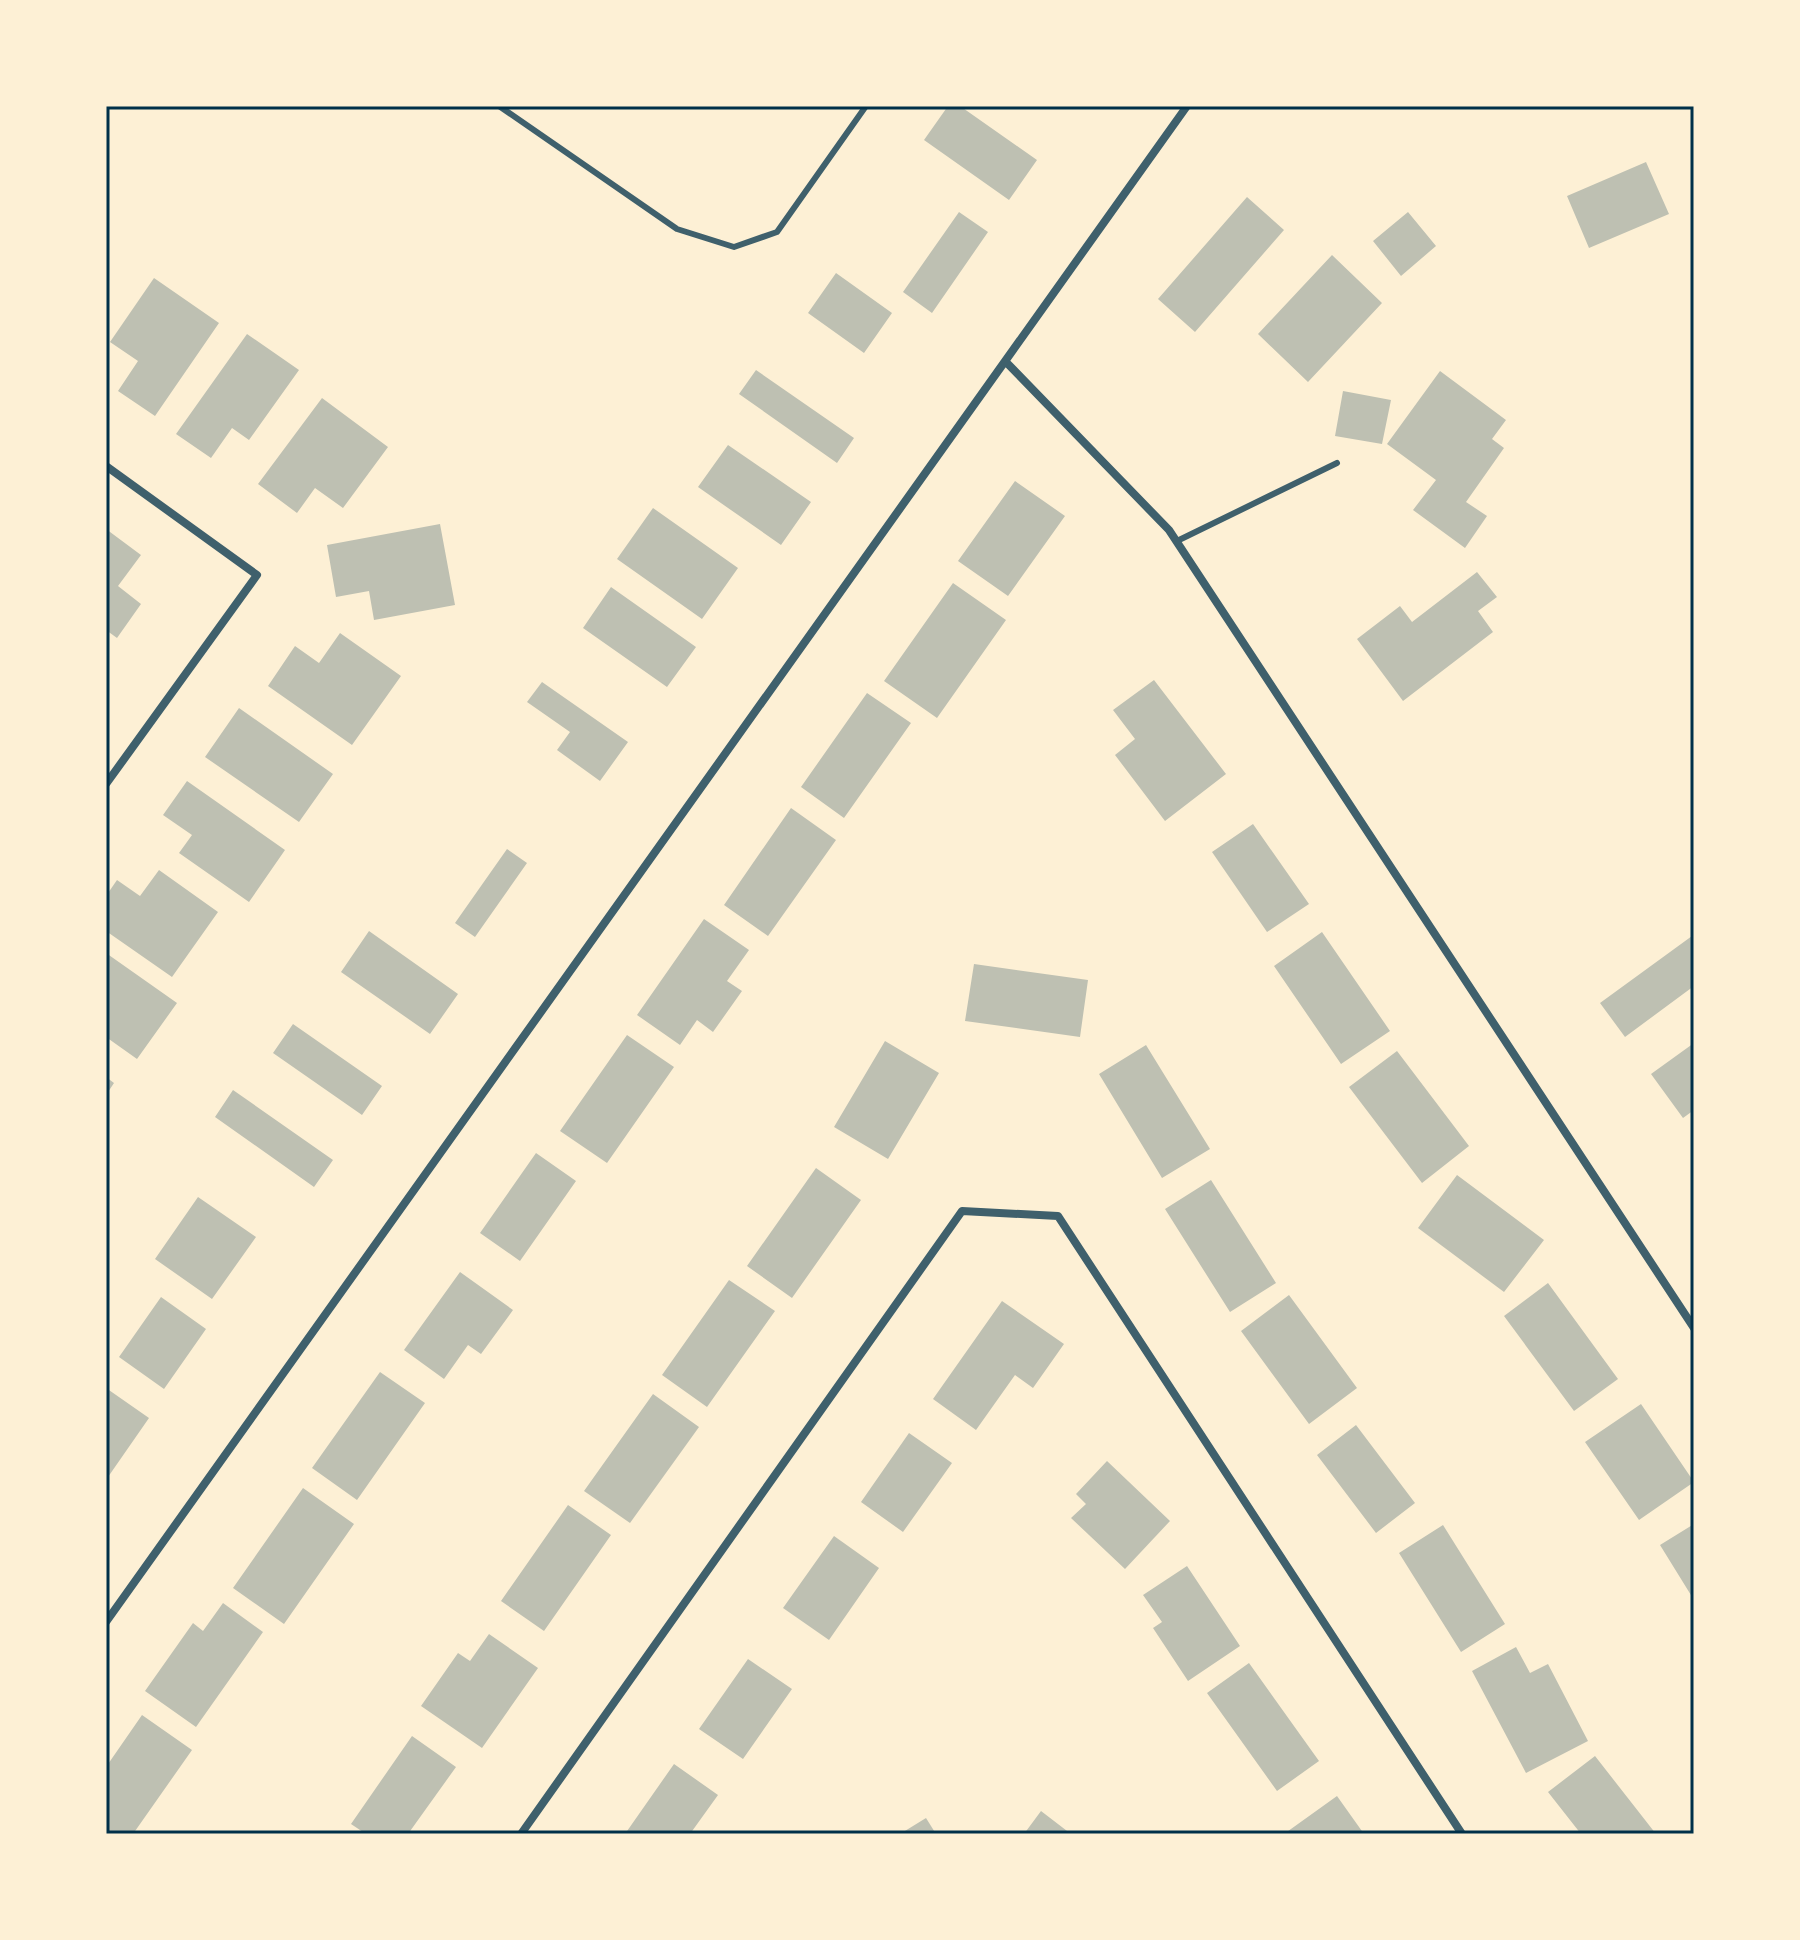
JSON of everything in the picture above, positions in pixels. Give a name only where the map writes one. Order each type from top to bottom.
[{"type":"street","points":[[106,1622],[1187,106]]},
{"type":"street","points":[[1006,362],[1177,541],[1694,1328]]},
{"type":"street","points":[[106,466],[257,575],[106,784]]},
{"type":"street","points":[[521,1834],[962,1211],[1058,1216],[1462,1834]]},
{"type":"lane","points":[[499,106],[677,229],[734,247],[777,232],[866,106]]},
{"type":"lane","points":[[1177,541],[1337,463]]},
{"type":"building","points":[[948,106],[960,106],[1037,160],[1009,200],[924,140]]},
{"type":"building","points":[[1646,162],[1669,214],[1589,248],[1567,196]]},
{"type":"building","points":[[1247,197],[1284,230],[1195,332],[1158,299]]},
{"type":"building","points":[[959,212],[988,232],[932,313],[903,292]]},
{"type":"building","points":[[1408,212],[1436,246],[1401,276],[1373,241]]},
{"type":"building","points":[[1332,255],[1382,303],[1308,382],[1258,334]]},
{"type":"building","points":[[836,273],[892,313],[864,353],[808,313]]},
{"type":"building","points":[[154,278],[219,323],[155,416],[118,391],[138,361],[110,342]]},
{"type":"building","points":[[247,334],[299,370],[249,440],[232,428],[211,458],[176,434]]},
{"type":"building","points":[[756,370],[854,438],[837,463],[739,394]]},
{"type":"building","points":[[1440,371],[1506,420],[1492,439],[1504,448],[1466,502],[1487,516],[1465,548],[1413,510],[1436,480],[1387,444]]},
{"type":"building","points":[[1343,391],[1391,400],[1382,444],[1335,436]]},
{"type":"building","points":[[322,398],[388,447],[343,508],[315,488],[297,513],[258,484]]},
{"type":"building","points":[[728,445],[811,502],[781,545],[698,487]]},
{"type":"building","points":[[1015,481],[1065,516],[1008,596],[958,561]]},
{"type":"building","points":[[653,508],[738,568],[702,619],[617,559]]},
{"type":"building","points":[[440,524],[455,605],[374,620],[369,591],[336,597],[327,545]]},
{"type":"building","points":[[106,529],[141,555],[118,586],[141,604],[117,638],[106,630]]},
{"type":"building","points":[[1477,572],[1497,597],[1478,611],[1493,632],[1403,701],[1357,639],[1400,606],[1412,622]]},
{"type":"building","points":[[953,583],[1006,620],[937,718],[884,681]]},
{"type":"building","points":[[611,587],[696,647],[667,687],[583,628]]},
{"type":"building","points":[[340,633],[401,676],[352,745],[268,686],[295,646],[319,663]]},
{"type":"building","points":[[1154,680],[1226,774],[1165,821],[1115,755],[1135,739],[1113,710]]},
{"type":"building","points":[[542,682],[628,742],[600,781],[557,750],[570,732],[527,702]]},
{"type":"building","points":[[867,693],[911,723],[844,818],[801,787]]},
{"type":"building","points":[[239,708],[333,774],[299,822],[205,757]]},
{"type":"building","points":[[187,781],[285,850],[249,902],[179,853],[192,835],[163,815]]},
{"type":"building","points":[[791,808],[836,840],[768,936],[724,905]]},
{"type":"building","points":[[1253,824],[1309,904],[1267,932],[1212,852]]},
{"type":"building","points":[[507,849],[527,863],[475,937],[455,923]]},
{"type":"building","points":[[159,870],[218,912],[172,977],[106,931],[106,896],[117,880],[140,896]]},
{"type":"building","points":[[704,919],[749,950],[727,981],[742,991],[713,1032],[697,1020],[680,1045],[637,1015]]},
{"type":"building","points":[[369,931],[458,994],[430,1034],[341,972]]},
{"type":"building","points":[[1322,932],[1390,1031],[1341,1064],[1274,966]]},
{"type":"building","points":[[1692,936],[1694,986],[1625,1037],[1600,1003]]},
{"type":"building","points":[[106,953],[177,1003],[137,1059],[106,1037]]},
{"type":"building","points":[[974,964],[1088,980],[1080,1037],[965,1021]]},
{"type":"building","points":[[293,1024],[382,1086],[362,1115],[273,1053]]},
{"type":"building","points":[[627,1035],[674,1067],[607,1163],[560,1131]]},
{"type":"building","points":[[885,1041],[939,1073],[888,1159],[834,1127]]},
{"type":"building","points":[[1694,1043],[1694,1110],[1683,1118],[1651,1074]]},
{"type":"building","points":[[1146,1045],[1210,1149],[1162,1178],[1099,1074]]},
{"type":"building","points":[[1397,1051],[1469,1146],[1422,1183],[1349,1087]]},
{"type":"building","points":[[106,1077],[114,1083],[106,1095]]},
{"type":"building","points":[[233,1090],[333,1160],[314,1187],[215,1117]]},
{"type":"building","points":[[536,1153],[576,1181],[520,1261],[480,1233]]},
{"type":"building","points":[[816,1168],[861,1200],[792,1298],[747,1266]]},
{"type":"building","points":[[1457,1175],[1544,1240],[1504,1292],[1418,1228]]},
{"type":"building","points":[[1211,1180],[1276,1283],[1230,1312],[1165,1209]]},
{"type":"building","points":[[198,1197],[256,1237],[212,1299],[155,1259]]},
{"type":"building","points":[[460,1272],[513,1310],[481,1354],[468,1345],[444,1379],[404,1350]]},
{"type":"building","points":[[729,1280],[775,1311],[707,1407],[662,1375]]},
{"type":"building","points":[[1548,1283],[1618,1379],[1574,1411],[1504,1316]]},
{"type":"building","points":[[1289,1295],[1357,1388],[1309,1424],[1241,1331]]},
{"type":"building","points":[[161,1297],[206,1329],[164,1389],[119,1357]]},
{"type":"building","points":[[1002,1301],[1064,1344],[1033,1388],[1015,1375],[976,1430],[933,1399]]},
{"type":"building","points":[[380,1372],[425,1403],[357,1500],[312,1468]]},
{"type":"building","points":[[106,1388],[149,1418],[108,1477],[106,1475]]},
{"type":"building","points":[[653,1394],[699,1427],[630,1523],[584,1491]]},
{"type":"building","points":[[1641,1404],[1694,1482],[1639,1520],[1585,1442]]},
{"type":"building","points":[[1356,1425],[1415,1503],[1376,1533],[1317,1455]]},
{"type":"building","points":[[909,1433],[952,1463],[903,1532],[861,1502]]},
{"type":"building","points":[[1107,1461],[1170,1521],[1125,1569],[1071,1518],[1086,1504],[1076,1494]]},
{"type":"building","points":[[303,1488],[354,1524],[284,1624],[233,1588]]},
{"type":"building","points":[[568,1505],[611,1535],[544,1631],[501,1601]]},
{"type":"building","points":[[1694,1524],[1694,1600],[1660,1545]]},
{"type":"building","points":[[1443,1525],[1505,1624],[1461,1652],[1399,1553]]},
{"type":"building","points":[[834,1536],[879,1568],[829,1640],[783,1608]]},
{"type":"building","points":[[1187,1566],[1240,1646],[1188,1681],[1153,1628],[1162,1622],[1143,1595]]},
{"type":"building","points":[[223,1603],[263,1632],[196,1727],[145,1691],[193,1623],[203,1631]]},
{"type":"building","points":[[489,1634],[538,1668],[482,1748],[421,1706],[458,1653],[470,1661]]},
{"type":"building","points":[[1516,1647],[1530,1673],[1548,1664],[1588,1741],[1526,1773],[1472,1671]]},
{"type":"building","points":[[748,1659],[792,1689],[743,1759],[699,1729]]},
{"type":"building","points":[[1249,1663],[1319,1761],[1277,1791],[1207,1693]]},
{"type":"building","points":[[142,1715],[192,1750],[133,1834],[106,1834],[106,1767]]},
{"type":"building","points":[[412,1736],[456,1767],[408,1834],[366,1834],[351,1824]]},
{"type":"building","points":[[1595,1756],[1656,1834],[1581,1834],[1548,1792]]},
{"type":"building","points":[[674,1764],[718,1795],[690,1834],[625,1834]]},
{"type":"building","points":[[1337,1796],[1364,1834],[1284,1834]]},
{"type":"building","points":[[1041,1811],[1071,1834],[1024,1834]]},
{"type":"building","points":[[926,1818],[936,1834],[900,1834]]}]
